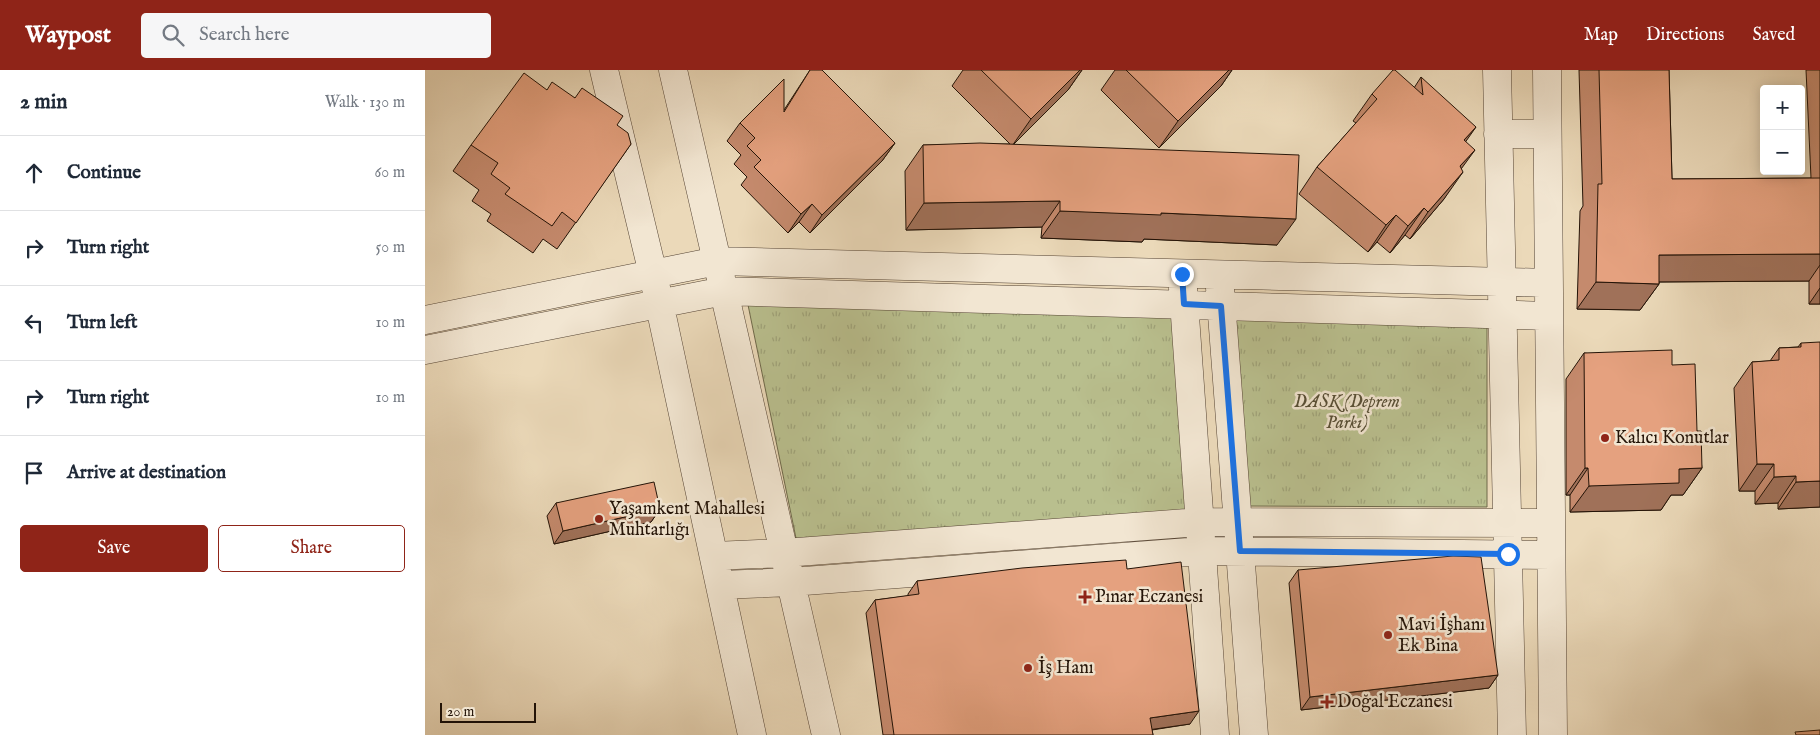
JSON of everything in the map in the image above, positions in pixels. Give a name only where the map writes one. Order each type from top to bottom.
[{"type":"street","points":[[604,70],[660,303],[752,735]]},
{"type":"street","points":[[673,70],[826,735]]},
{"type":"street","points":[[1497,70],[1512,735]]},
{"type":"street","points":[[1547,70],[1553,735]]},
{"type":"street","points":[[1498,134],[1547,134]]},
{"type":"street","points":[[425,320],[717,261],[1549,283]]},
{"type":"street","points":[[1182,274],[1215,735]]},
{"type":"street","points":[[1219,275],[1255,735]]},
{"type":"street","points":[[425,350],[724,291],[1549,316]]},
{"type":"street","points":[[713,556],[784,553],[1200,522],[1551,523]]},
{"type":"street","points":[[719,585],[791,582],[1202,551],[1551,555]]},
{"type":"green space","points":[[747,300],[1174,311],[1191,511],[797,543]]},
{"type":"green space","name":"DASK (Deprem Parkı)","points":[[1234,314],[1487,325],[1487,507],[1246,506]]},
{"type":"building","points":[[810,70],[822,70],[895,143],[822,215],[812,204],[801,214],[754,167],[761,160],[747,146],[755,138],[740,123],[784,79],[784,112]]},
{"type":"building","points":[[981,70],[1080,70],[1031,119]]},
{"type":"building","points":[[1126,70],[1229,70],[1178,121]]},
{"type":"building","points":[[1393,70],[1423,95],[1421,77],[1476,127],[1464,140],[1475,150],[1460,166],[1463,172],[1428,212],[1424,208],[1408,226],[1396,215],[1386,225],[1317,167],[1377,99],[1372,94]]},
{"type":"building","points":[[1599,70],[1669,70],[1672,179],[1820,178],[1820,254],[1659,255],[1659,284],[1596,282],[1598,184],[1602,184]]},
{"type":"building","points":[[524,73],[547,90],[552,82],[575,98],[582,88],[623,116],[617,125],[628,133],[631,144],[576,223],[562,212],[552,226],[505,194],[510,188],[491,174],[498,163],[471,145]]},
{"type":"building","points":[[980,143],[1299,155],[1296,219],[1060,211],[1060,201],[924,203],[923,145]]},
{"type":"building","name":"Kalıcı Konutlar","points":[[1820,342],[1820,481],[1796,482],[1796,476],[1774,477],[1774,464],[1757,464],[1752,362],[1779,360],[1779,348],[1801,347],[1801,343]]},
{"type":"building","name":"Kalıcı Konutlar","points":[[1672,350],[1672,365],[1695,364],[1697,431],[1701,431],[1702,468],[1679,469],[1679,483],[1589,486],[1588,468],[1585,468],[1584,353]]},
{"type":"building","points":[[654,482],[660,509],[563,531],[556,503]]},
{"type":"building","name":"Mavi İşhanı Ek Bina","points":[[1453,556],[1481,557],[1498,675],[1310,697],[1298,570]]},
{"type":"building","name":"İş Hanı","points":[[1126,560],[1127,569],[1181,562],[1199,711],[1150,718],[1153,735],[894,735],[875,600],[919,594],[917,581],[1022,568]]},
{"type":"building","points":[[1820,730],[1820,735],[1796,735],[1795,732]]},
{"type":"place","name":"Kalıcı Konutlar","points":[[1605,438]]},
{"type":"place","name":"Yaşamkent Mahallesi Muhtarlığı","points":[[599,519]]},
{"type":"place","name":"Pınar Eczanesi","points":[[1085,597]]},
{"type":"place","name":"Mavi İşhanı Ek Bina","points":[[1388,635]]},
{"type":"place","name":"İş Hanı","points":[[1028,668]]},
{"type":"place","name":"Doğal Eczanesi","points":[[1327,702]]},
{"type":"route","points":[[1182,274],[1184,304],[1221,306],[1240,551],[1508,554]]}]
